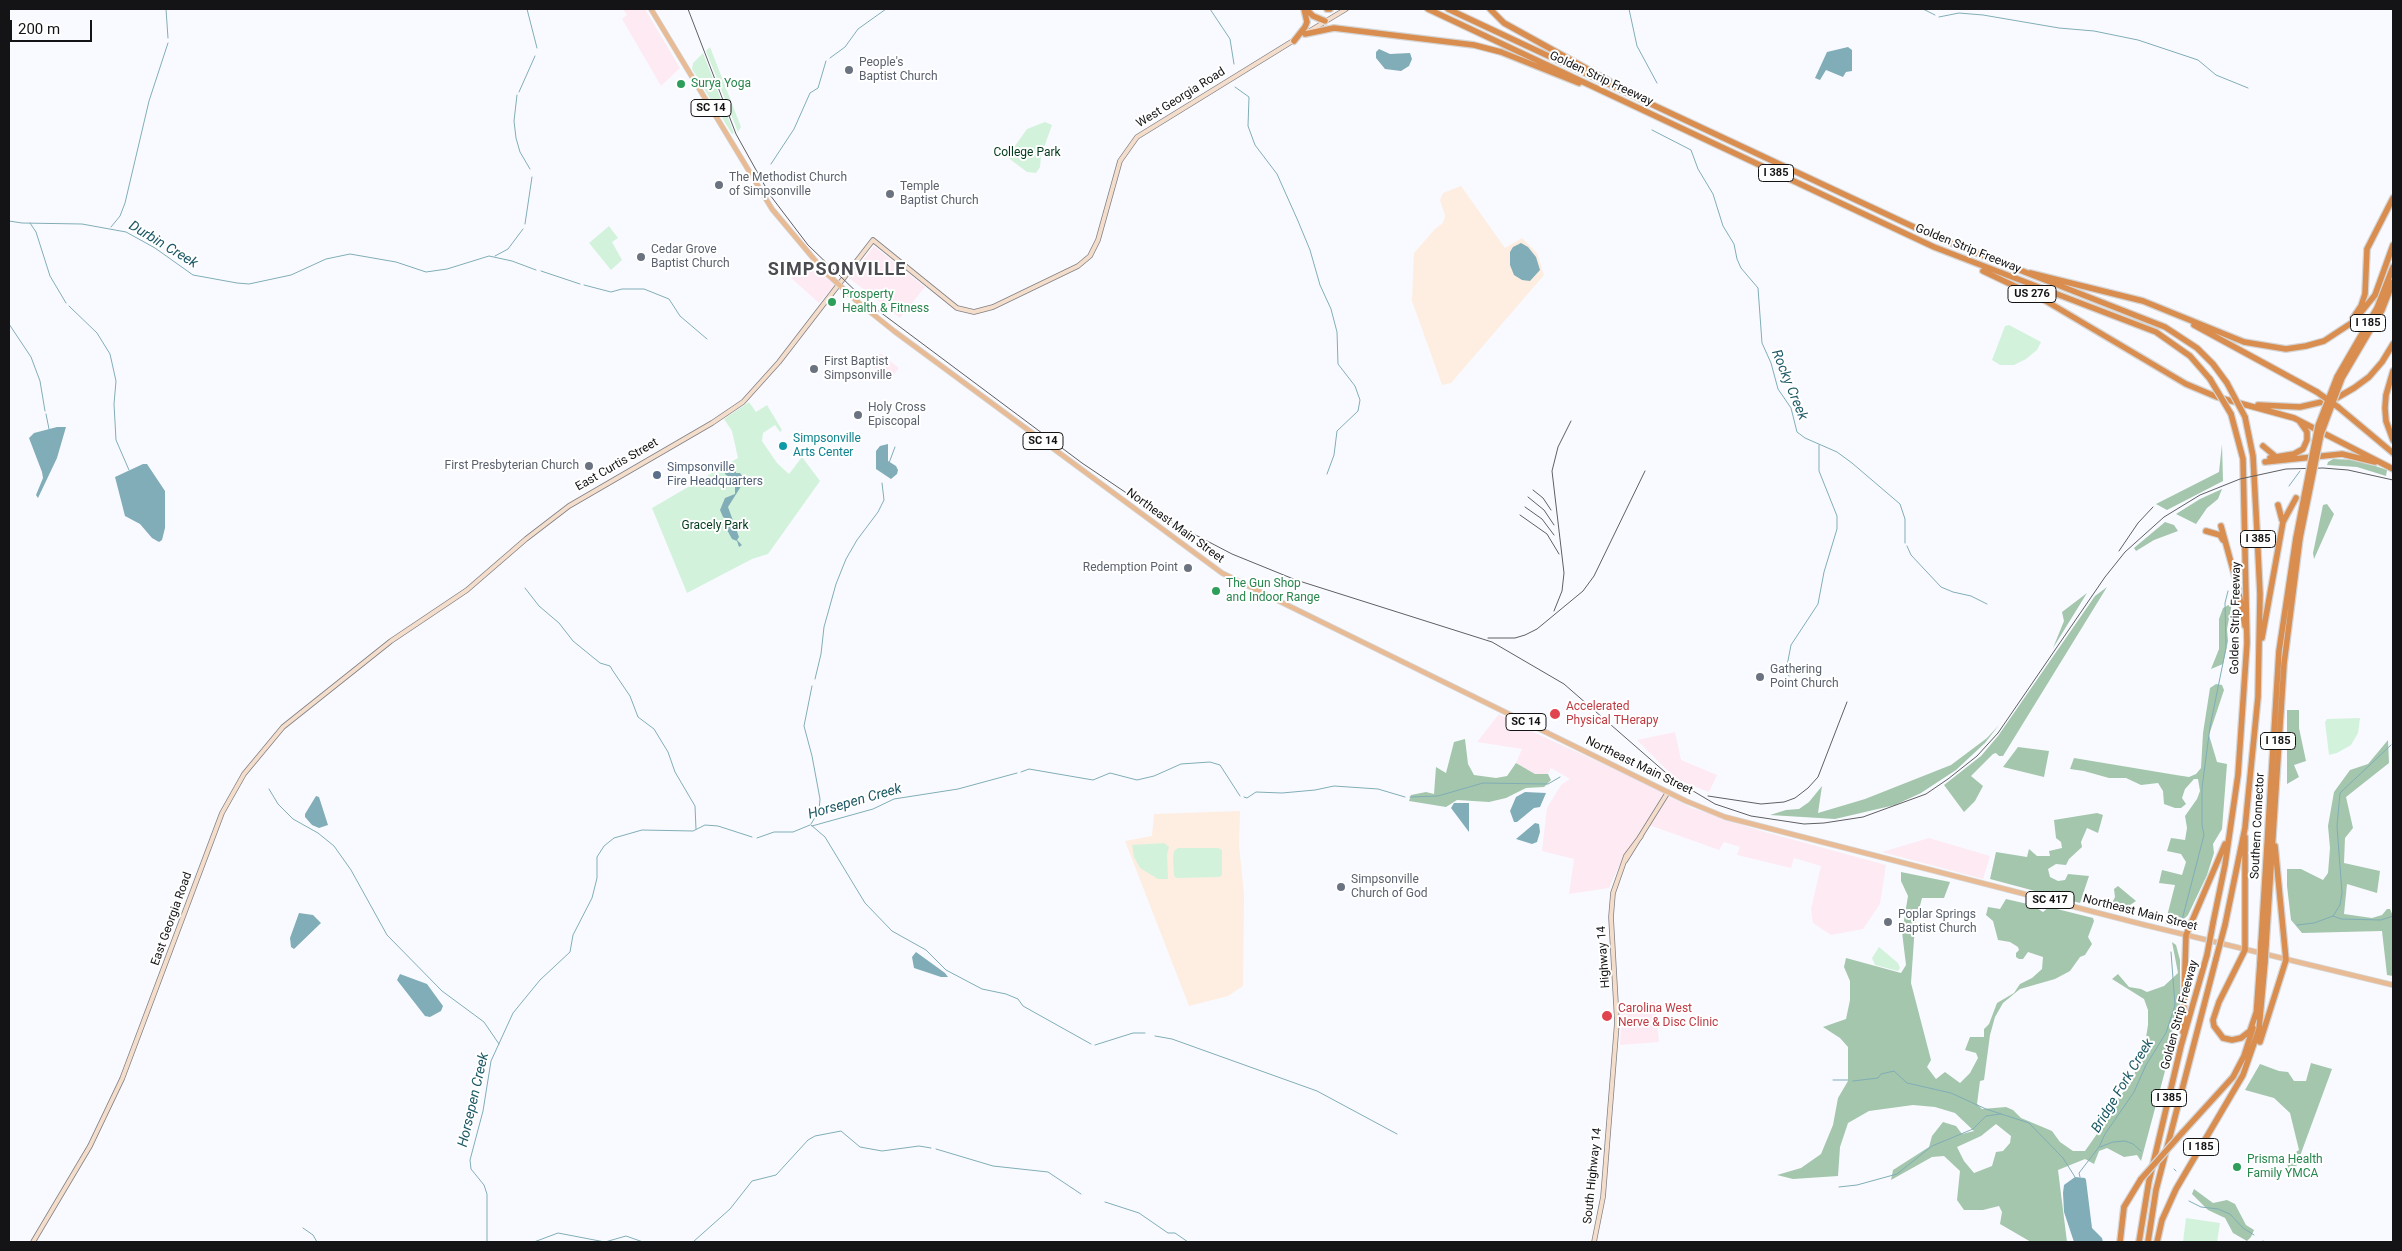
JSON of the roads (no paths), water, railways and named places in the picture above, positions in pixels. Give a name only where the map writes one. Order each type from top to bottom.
[{"type":"highway","points":[[1305,9],[1326,22]]},
{"type":"highway","points":[[1294,41],[1307,22],[1305,9]]},
{"type":"highway","name":"Golden Strip Freeway","points":[[1428,9],[1934,247],[2156,332],[2190,356],[2210,379],[2231,414],[2243,459],[2247,643],[2240,757],[2225,864],[2207,955],[2145,1195],[2139,1242]]},
{"type":"highway","name":"Golden Strip Freeway","points":[[1448,9],[1932,236],[2172,331],[2206,356],[2227,383],[2245,417],[2253,456],[2258,532],[2259,662],[2256,731],[2245,828],[2226,925],[2156,1190],[2148,1242]]},
{"type":"highway","points":[[1490,9],[1504,23],[1638,99]]},
{"type":"highway","points":[[1305,34],[1334,28],[1474,45],[1501,52],[1619,98]]},
{"type":"highway","points":[[2294,348],[2329,336],[2348,323],[2356,313],[2365,294],[2367,249],[2393,198]]},
{"type":"highway","points":[[2143,301],[2244,342],[2264,347],[2294,348],[2324,341],[2343,331],[2362,314],[2375,295],[2393,245]]},
{"type":"highway","name":"US 276","points":[[1934,247],[2046,302],[2186,384],[2217,397],[2294,418],[2393,469]]},
{"type":"highway","name":"US 276","points":[[2004,265],[2143,301],[2245,352],[2317,392],[2393,453]]},
{"type":"highway","name":"Southern Connector","points":[[2157,1242],[2162,1220],[2176,1189],[2243,1075],[2259,1028],[2278,666],[2288,578],[2321,434],[2340,378],[2377,308],[2393,267]]},
{"type":"highway","name":"Southern Connector","points":[[2340,378],[2382,310],[2393,282]]},
{"type":"highway","points":[[2241,403],[2300,407],[2328,402],[2364,381],[2382,362],[2393,344]]},
{"type":"highway","points":[[2393,371],[2385,408],[2386,421],[2393,440]]},
{"type":"highway","points":[[2390,382],[2393,375]]},
{"type":"highway","points":[[2294,418],[2303,424],[2307,432],[2306,446],[2300,452],[2264,461],[2342,454],[2354,455],[2386,465]]},
{"type":"highway","points":[[2263,446],[2271,455],[2277,457]]},
{"type":"highway","points":[[2259,662],[2283,522],[2296,498]]},
{"type":"highway","points":[[2278,505],[2283,522]]},
{"type":"highway","points":[[2221,526],[2238,588],[2247,643]]},
{"type":"highway","points":[[2206,531],[2220,536],[2225,542]]},
{"type":"highway","name":"Southern Connector","points":[[2263,944],[2284,664],[2298,538]]},
{"type":"highway","points":[[2243,1075],[2266,1026],[2286,960],[2273,827]]},
{"type":"highway","points":[[2245,828],[2245,950],[2219,1002],[2213,1020],[2214,1026],[2223,1038],[2237,1040],[2250,1031],[2256,1013]]},
{"type":"highway","points":[[2184,1039],[2186,935],[2228,839]]},
{"type":"highway","name":"Southern Connector","points":[[2120,1242],[2124,1207],[2132,1192],[2141,1179],[2220,1093],[2236,1072],[2249,1045],[2256,1013],[2262,962]]},
{"type":"main road","name":"SC 14","points":[[650,9],[772,209],[801,245],[839,285]]},
{"type":"main road","name":"West Georgia Road","points":[[873,240],[956,308],[968,312],[984,311],[1078,266],[1090,256],[1098,240],[1120,161],[1137,137],[1346,9]]},
{"type":"main road","name":"East Curtis Street","points":[[386,645],[467,590],[519,544],[569,506],[738,406],[777,364],[873,240]]},
{"type":"main road","name":"Northeast Main Street","points":[[839,285],[870,312],[953,376],[1222,573],[1668,792],[1708,810],[1753,826],[2245,950],[2393,985]]},
{"type":"main road","name":"East Georgia Road","points":[[33,1242],[86,1153],[122,1079],[217,823],[235,788],[260,751],[283,727],[386,645]]},
{"type":"main road","name":"Highway 14","points":[[1609,1112],[1618,1003],[1611,908],[1613,893],[1626,856],[1641,836],[1668,792]]},
{"type":"main road","name":"South Highway 14","points":[[1594,1242],[1602,1209],[1609,1112]]},
{"type":"water","points":[[1848,47],[1852,50],[1852,71],[1846,72],[1843,77],[1826,70],[1820,80],[1815,78],[1827,52]]},
{"type":"water","points":[[1379,49],[1390,54],[1410,53],[1412,59],[1409,66],[1401,71],[1385,69],[1376,58],[1376,52]]},
{"type":"water","points":[[1521,243],[1528,247],[1536,257],[1540,270],[1530,281],[1522,280],[1514,275],[1510,265],[1510,252],[1513,247]]},
{"type":"water","points":[[57,427],[66,427],[57,458],[38,498],[36,495],[43,478],[29,438],[34,433]]},
{"type":"water","points":[[888,444],[888,461],[896,466],[898,470],[897,474],[891,479],[876,469],[876,451],[880,446]]},
{"type":"water","points":[[734,463],[736,473],[740,473],[745,480],[728,507],[739,537],[737,540],[742,545],[739,547],[737,541],[732,539],[726,528],[730,521],[723,517],[720,510],[725,498],[735,494],[735,480],[726,475],[722,469]]},
{"type":"water","points":[[143,464],[147,464],[165,491],[165,528],[162,540],[159,542],[152,538],[140,524],[125,516],[115,477]]},
{"type":"water","points":[[1525,792],[1546,793],[1540,807],[1534,808],[1517,822],[1514,822],[1510,811],[1516,797]]},
{"type":"water","points":[[316,796],[319,797],[328,825],[319,828],[312,825],[305,817]]},
{"type":"water","points":[[1454,803],[1469,803],[1469,832],[1451,808]]},
{"type":"water","points":[[1535,823],[1539,824],[1540,832],[1537,842],[1532,844],[1516,839]]},
{"type":"water","points":[[299,913],[313,915],[321,923],[294,949],[291,947],[290,938]]},
{"type":"water","points":[[916,952],[948,977],[941,977],[914,968],[912,957]]},
{"type":"water","points":[[400,974],[427,984],[443,1006],[441,1011],[430,1017],[425,1016],[397,980]]},
{"type":"water","points":[[2075,1177],[2085,1178],[2086,1180],[2092,1228],[2102,1238],[2103,1242],[2074,1242],[2064,1212],[2063,1193],[2064,1185]]},
{"type":"waterway","points":[[166,9],[168,38]]},
{"type":"waterway","points":[[527,9],[537,48]]},
{"type":"waterway","points":[[830,58],[845,47],[858,29],[886,9]]},
{"type":"waterway","points":[[1210,9],[1230,39],[1234,64]]},
{"type":"waterway","name":"Rocky Creek","points":[[1629,9],[1637,46],[1657,83]]},
{"type":"waterway","points":[[1923,9],[1935,15]]},
{"type":"waterway","points":[[1939,17],[1959,13],[1983,15],[2059,28],[2094,31],[2138,40],[2198,60],[2216,75],[2248,88]]},
{"type":"waterway","points":[[111,227],[120,216],[125,203],[149,101],[168,43]]},
{"type":"waterway","points":[[519,92],[535,56]]},
{"type":"waterway","points":[[771,164],[794,129],[810,93],[818,88],[826,61]]},
{"type":"waterway","points":[[1235,87],[1249,97],[1248,126],[1255,145],[1277,174],[1310,250],[1337,332],[1338,364],[1355,386],[1360,400],[1358,411],[1337,431],[1334,455],[1327,474]]},
{"type":"waterway","points":[[517,95],[514,121],[516,138],[520,152],[530,169]]},
{"type":"waterway","name":"Rocky Creek","points":[[1652,130],[1691,150],[1698,169],[1713,194],[1723,226],[1734,244],[1741,268],[1758,288],[1762,343],[1771,363],[1778,389],[1791,408],[1797,432],[1805,438],[1837,452],[1900,504],[1905,519],[1905,543]]},
{"type":"waterway","points":[[525,224],[532,177]]},
{"type":"waterway","name":"Durbin Creek","points":[[9,221],[82,224],[126,232],[155,248],[193,275],[237,283],[249,284],[291,275],[326,259],[350,254],[396,262],[426,272],[447,269],[489,256],[512,261],[536,270]]},
{"type":"waterway","points":[[30,223],[36,232],[50,276],[66,303]]},
{"type":"waterway","points":[[495,256],[508,249],[523,229]]},
{"type":"waterway","name":"Durbin Creek","points":[[541,271],[580,284]]},
{"type":"waterway","name":"Durbin Creek","points":[[584,285],[611,292],[622,289],[644,289],[669,299],[680,316],[707,339]]},
{"type":"waterway","points":[[69,306],[97,333],[110,354],[116,381],[114,404],[116,440],[129,470]]},
{"type":"waterway","points":[[9,324],[31,357],[40,381],[45,411]]},
{"type":"waterway","points":[[46,414],[49,429]]},
{"type":"waterway","points":[[1789,676],[1786,671],[1791,645],[1818,604],[1824,572],[1837,529],[1837,516],[1819,471],[1819,445]]},
{"type":"waterway","points":[[889,463],[895,447]]},
{"type":"waterway","points":[[2289,486],[2300,471]]},
{"type":"waterway","points":[[815,679],[821,654],[824,627],[836,584],[846,559],[884,500],[882,483]]},
{"type":"waterway","name":"Rocky Creek","points":[[1907,546],[1911,555],[1941,587],[1971,596],[1987,604]]},
{"type":"waterway","points":[[525,588],[539,606],[559,623],[573,641],[600,663],[610,666],[630,696],[638,717],[654,729],[668,752],[675,772],[695,806],[696,829]]},
{"type":"waterway","points":[[2182,920],[2204,835],[2202,825],[2202,788],[2210,727],[2226,648],[2225,603],[2228,591]]},
{"type":"waterway","points":[[811,824],[819,811],[820,799],[804,726],[812,686]]},
{"type":"waterway","points":[[2333,916],[2340,905],[2342,893],[2337,826],[2340,793],[2391,745]]},
{"type":"waterway","name":"Horsepen Creek","points":[[1021,772],[1029,769],[1093,780],[1110,773],[1137,780],[1154,776],[1181,764],[1210,762],[1220,765],[1240,796]]},
{"type":"waterway","name":"Horsepen Creek","points":[[812,826],[873,809],[894,799],[958,789],[1017,773]]},
{"type":"waterway","name":"Horsepen Creek","points":[[1410,797],[1438,796],[1483,783],[1548,784],[1560,777]]},
{"type":"waterway","name":"Horsepen Creek","points":[[1244,797],[1247,798],[1256,792],[1282,793],[1334,786],[1378,789],[1405,797]]},
{"type":"waterway","points":[[269,789],[278,804],[293,819],[318,833],[334,846],[351,870],[387,935],[442,991],[484,1022],[499,1044]]},
{"type":"waterway","name":"Horsepen Creek","points":[[487,1242],[487,1194],[484,1185],[471,1169],[470,1160],[483,1111],[491,1061],[513,1013],[540,980],[570,952],[573,935],[592,898],[597,878],[597,857],[604,846],[614,838],[642,830],[693,831],[705,825],[718,826],[752,837]]},
{"type":"waterway","name":"Horsepen Creek","points":[[757,838],[774,832],[793,832],[810,825]]},
{"type":"waterway","points":[[811,825],[825,837],[865,903],[892,931],[926,950],[946,970],[982,989],[1006,994],[1018,999],[1023,1006],[1091,1044]]},
{"type":"waterway","name":"Bridge Fork Creek","points":[[2297,925],[2314,923],[2333,916],[2341,919],[2381,920],[2393,916]]},
{"type":"waterway","name":"Bridge Fork Creek","points":[[2080,1177],[2079,1173],[2099,1147],[2105,1134],[2134,1092],[2146,1065],[2166,1033],[2175,1005],[2171,952]]},
{"type":"waterway","points":[[1095,1045],[1133,1033],[1145,1033]]},
{"type":"waterway","points":[[1155,1036],[1172,1039],[1317,1091],[1397,1134]]},
{"type":"waterway","points":[[1853,1081],[1878,1078],[1881,1074],[1894,1071],[1907,1083],[1951,1093],[1986,1109],[2029,1123],[2063,1158],[2075,1177]]},
{"type":"waterway","points":[[1833,1080],[1848,1080]]},
{"type":"waterway","points":[[1839,1187],[1857,1185],[1897,1174],[1932,1146],[1973,1129],[1986,1116],[2001,1114]]},
{"type":"waterway","points":[[693,1242],[730,1209],[752,1181],[776,1175],[808,1140],[815,1136],[841,1131],[860,1147],[882,1151],[919,1146],[931,1148]]},
{"type":"waterway","points":[[2100,1147],[2113,1142],[2125,1141],[2133,1144],[2141,1151]]},
{"type":"waterway","points":[[936,1149],[993,1166],[1048,1172],[1081,1194]]},
{"type":"waterway","points":[[2189,1201],[2201,1207],[2218,1209],[2230,1214],[2243,1228],[2254,1235]]},
{"type":"waterway","points":[[1105,1202],[1139,1213],[1168,1233],[1175,1233],[1188,1242]]},
{"type":"waterway","points":[[303,1228],[313,1235],[317,1242]]},
{"type":"waterway","points":[[534,1242],[558,1233],[605,1242],[626,1236],[643,1242]]},
{"type":"railway","points":[[688,9],[736,134],[770,195],[808,245],[868,303],[1082,463],[1165,519],[1232,554],[1296,580],[1492,642],[1564,684],[1673,779],[1715,804],[1751,816],[1804,824],[1863,817],[1926,794],[1948,779],[1977,756],[1998,733],[2105,577],[2125,552],[2164,517],[2200,495],[2240,479],[2286,469],[2323,468],[2348,470],[2393,480]]},
{"type":"railway","points":[[1554,611],[1562,591],[1564,573],[1552,471],[1558,447],[1571,421]]},
{"type":"railway","points":[[1488,638],[1515,638],[1525,635],[1537,629],[1583,591],[1594,576],[1645,471]]},
{"type":"railway","points":[[1533,490],[1543,498],[1551,510]]},
{"type":"railway","points":[[1528,497],[1544,510],[1554,525]]},
{"type":"railway","points":[[1525,507],[1542,519],[1554,535]]},
{"type":"railway","points":[[2119,551],[2138,523],[2153,507]]},
{"type":"railway","points":[[1520,515],[1547,534],[1559,554]]},
{"type":"railway","points":[[1708,796],[1761,804],[1784,802],[1795,798],[1818,777],[1847,702]]},
{"type":"place","name":"People's Baptist Church","points":[[849,70]]},
{"type":"place","name":"Surya Yoga","points":[[681,84]]},
{"type":"place","name":"The Methodist Church of Simpsonville","points":[[719,185]]},
{"type":"place","name":"Temple Baptist Church","points":[[890,194]]},
{"type":"place","name":"Cedar Grove Baptist Church","points":[[641,257]]},
{"type":"place","name":"Prosperty Health & Fitness","points":[[832,302]]},
{"type":"place","name":"First Baptist Simpsonville","points":[[814,369]]},
{"type":"place","name":"Holy Cross Episcopal","points":[[858,415]]},
{"type":"place","name":"Simpsonville Arts Center","points":[[783,446]]},
{"type":"place","name":"First Presbyterian Church","points":[[589,466]]},
{"type":"place","name":"Simpsonville Fire Headquarters","points":[[657,475]]},
{"type":"place","name":"Redemption Point","points":[[1188,568]]},
{"type":"place","name":"The Gun Shop and Indoor Range","points":[[1216,591]]},
{"type":"place","name":"Gathering Point Church","points":[[1760,677]]},
{"type":"place","name":"Accelerated Physical THerapy","points":[[1555,714]]},
{"type":"place","name":"Simpsonville Church of God","points":[[1341,887]]},
{"type":"place","name":"Poplar Springs Baptist Church","points":[[1888,922]]},
{"type":"place","name":"Carolina West Nerve & Disc Clinic","points":[[1607,1016]]},
{"type":"place","name":"Prisma Health Family YMCA","points":[[2237,1167]]},
{"type":"district","name":"SIMPSONVILLE","points":[[837,270]]},
{"type":"park label","name":"College Park","points":[[1027,153]]},
{"type":"park label","name":"Gracely Park","points":[[715,526]]}]
